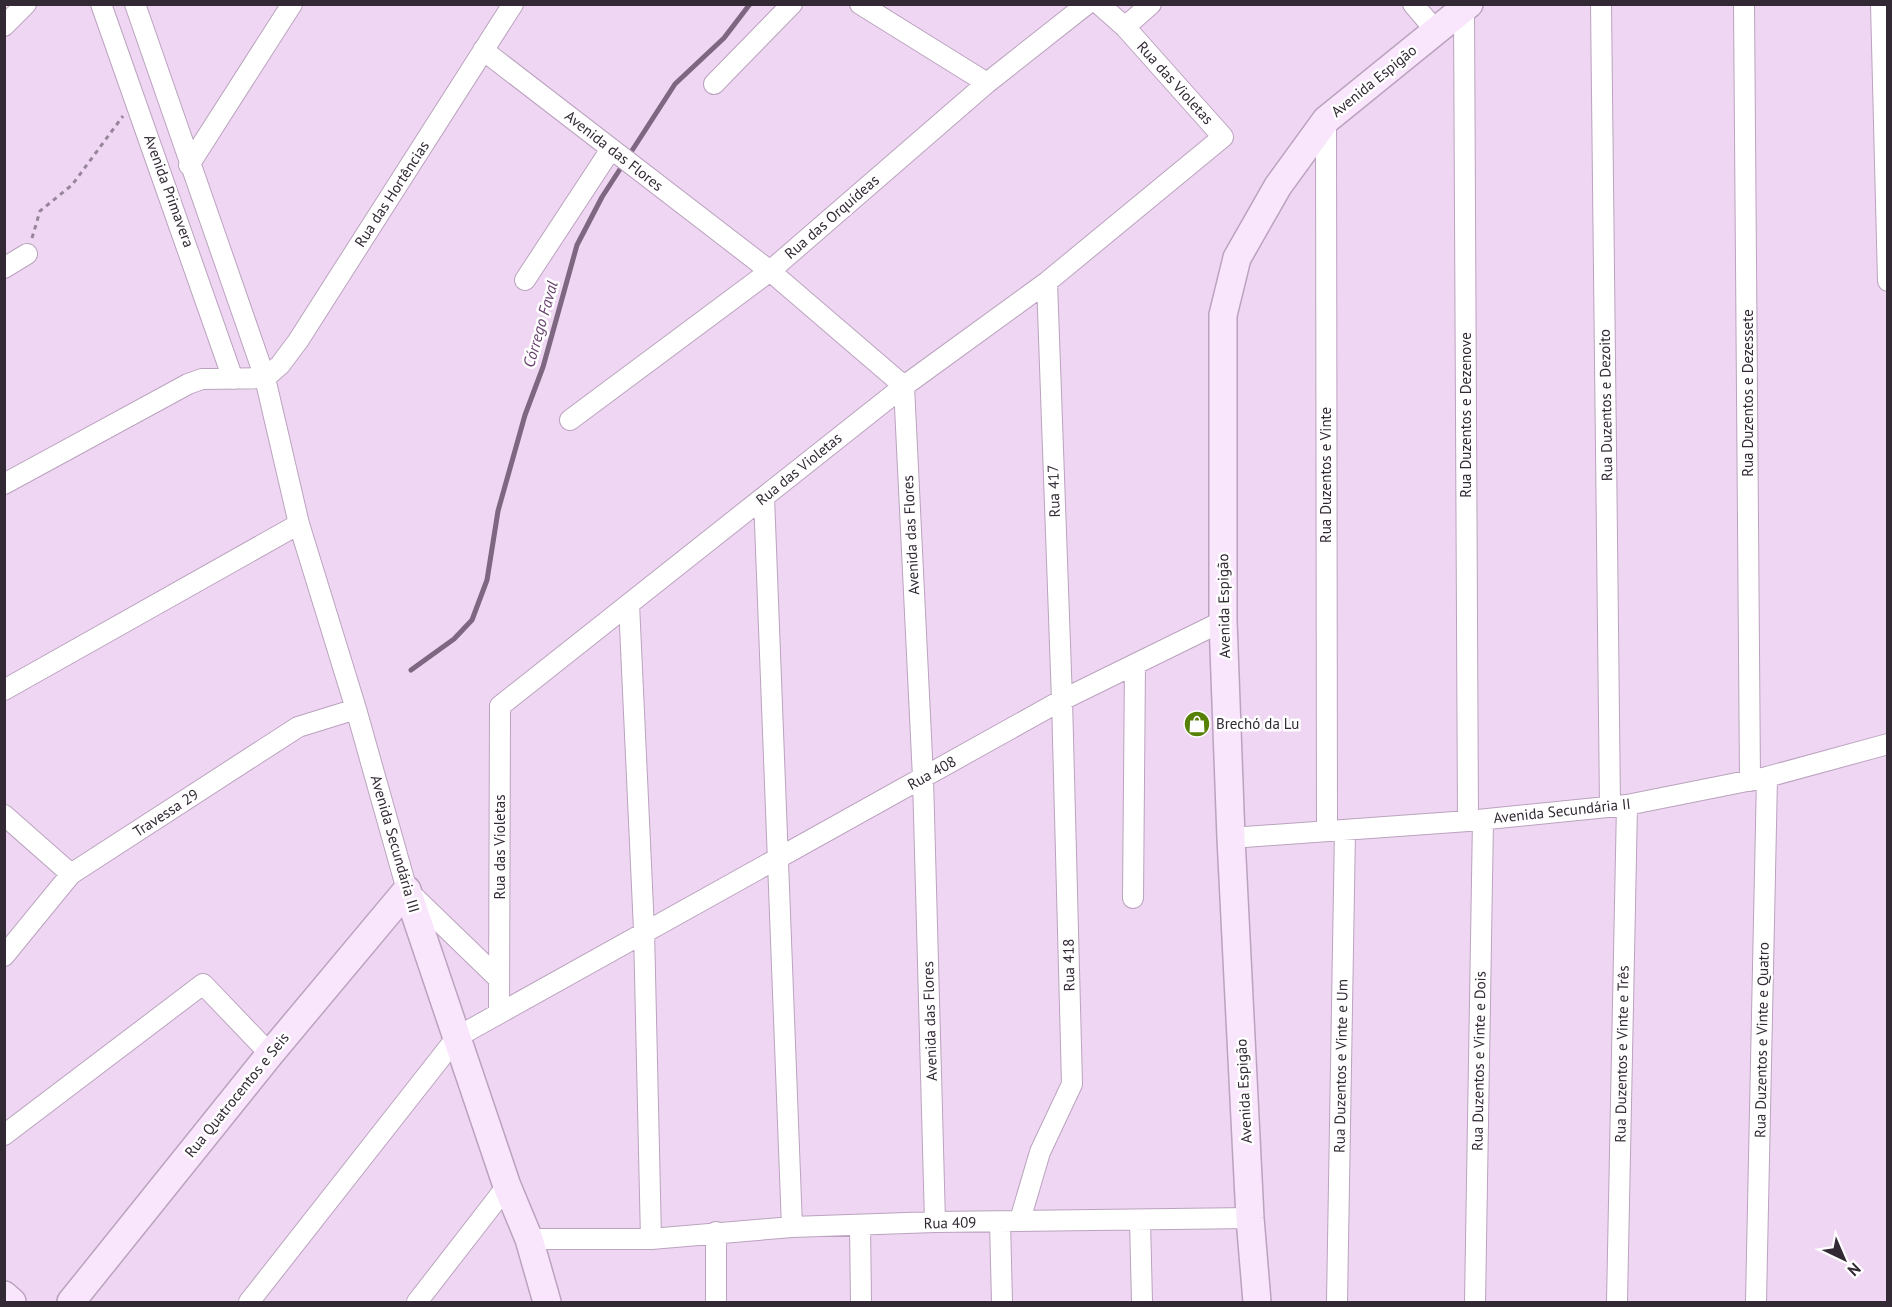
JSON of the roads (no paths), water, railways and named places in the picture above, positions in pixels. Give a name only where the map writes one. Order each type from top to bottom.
[{"type":"street","points":[[4,26],[26,4]]},
{"type":"street","name":"Avenida Primavera","points":[[101,4],[233,379]]},
{"type":"street","name":"Avenida Primavera","points":[[135,4],[189,165],[265,378]]},
{"type":"street","points":[[189,165],[292,4]]},
{"type":"street","name":"Rua das Hortências","points":[[265,378],[280,364],[298,341],[513,4]]},
{"type":"street","points":[[714,84],[792,4]]},
{"type":"street","points":[[860,4],[987,83]]},
{"type":"street","name":"Rua das Orquídeas","points":[[570,420],[770,271],[987,83],[1087,4]]},
{"type":"street","name":"Rua das Violetas","points":[[499,1012],[500,706],[904,386],[1047,282],[1223,136],[1125,27],[1099,4]]},
{"type":"street","name":"Rua das Violetas","points":[[1125,27],[1151,4]]},
{"type":"street","points":[[1413,4],[1436,31]]},
{"type":"street","name":"Rua Duzentos e Dezoito","points":[[1601,4],[1619,806]]},
{"type":"street","name":"Rua Duzentos e Dezessete","points":[[1744,4],[1759,779]]},
{"type":"street","points":[[1881,4],[1887,281]]},
{"type":"street","name":"Avenida Espigão","points":[[1257,1302],[1250,1218],[1231,838],[1223,621],[1222,315],[1237,258],[1278,186],[1326,120],[1466,7]]},
{"type":"street","name":"Rua Duzentos e Dezenove","points":[[1466,7],[1475,820]]},
{"type":"street","name":"Avenida das Flores","points":[[483,50],[770,271],[904,386],[923,778],[935,1222]]},
{"type":"street","name":"Rua Duzentos e Vinte","points":[[1326,120],[1336,830]]},
{"type":"street","points":[[525,280],[611,149]]},
{"type":"street","points":[[4,268],[27,254]]},
{"type":"street","name":"Rua 417","points":[[1047,282],[1062,700]]},
{"type":"street","points":[[4,484],[188,384],[202,379],[265,378]]},
{"type":"street","name":"Avenida Secundária III","points":[[265,378],[299,524],[356,708],[407,890],[507,1186],[529,1239],[547,1302]]},
{"type":"street","points":[[764,497],[776,858],[792,1227]]},
{"type":"street","points":[[4,690],[299,524]]},
{"type":"street","points":[[629,604],[644,930],[651,1239]]},
{"type":"street","name":"Rua 408","points":[[457,1036],[644,930],[1062,700],[1223,621]]},
{"type":"street","points":[[1133,898],[1135,664]]},
{"type":"street","name":"Rua 418","points":[[1020,1220],[1040,1152],[1072,1084],[1062,700]]},
{"type":"street","name":"Travessa 29","points":[[4,956],[71,874],[298,727],[356,708]]},
{"type":"street","name":"Avenida Secundária II","points":[[1231,838],[1475,820],[1619,806],[1759,779],[1887,744]]},
{"type":"street","name":"Rua Duzentos e Vinte e Quatro","points":[[1756,1302],[1759,779]]},
{"type":"street","name":"Rua Duzentos e Vinte e Três","points":[[1617,1302],[1619,806]]},
{"type":"street","points":[[4,815],[71,874]]},
{"type":"street","name":"Rua Duzentos e Vinte e Dois","points":[[1474,1302],[1475,820]]},
{"type":"street","name":"Rua Duzentos e Vinte e Um","points":[[1336,830],[1337,1302]]},
{"type":"street","points":[[407,890],[499,979]]},
{"type":"street","name":"Rua Quatrocentos e Seis","points":[[71,1302],[270,1054],[407,890]]},
{"type":"street","points":[[4,1135],[203,984],[270,1054]]},
{"type":"street","points":[[249,1302],[457,1036]]},
{"type":"street","points":[[417,1302],[507,1186]]},
{"type":"street","name":"Rua 409","points":[[529,1239],[651,1239],[792,1227],[935,1222],[1250,1218]]},
{"type":"street","points":[[1140,1220],[1142,1302]]},
{"type":"street","points":[[1000,1222],[1002,1302]]},
{"type":"street","points":[[860,1225],[861,1302]]},
{"type":"street","points":[[716,1232],[716,1302]]},
{"type":"street","points":[[4,1295],[12,1302]]},
{"type":"waterway","name":"Córrego Faval","points":[[411,670],[454,639],[472,620],[487,580],[498,511],[525,415],[543,367],[577,245],[602,197],[675,84],[724,38],[750,4]]},
{"type":"place","name":"Brechó da Lu","points":[[1197,724]]}]
